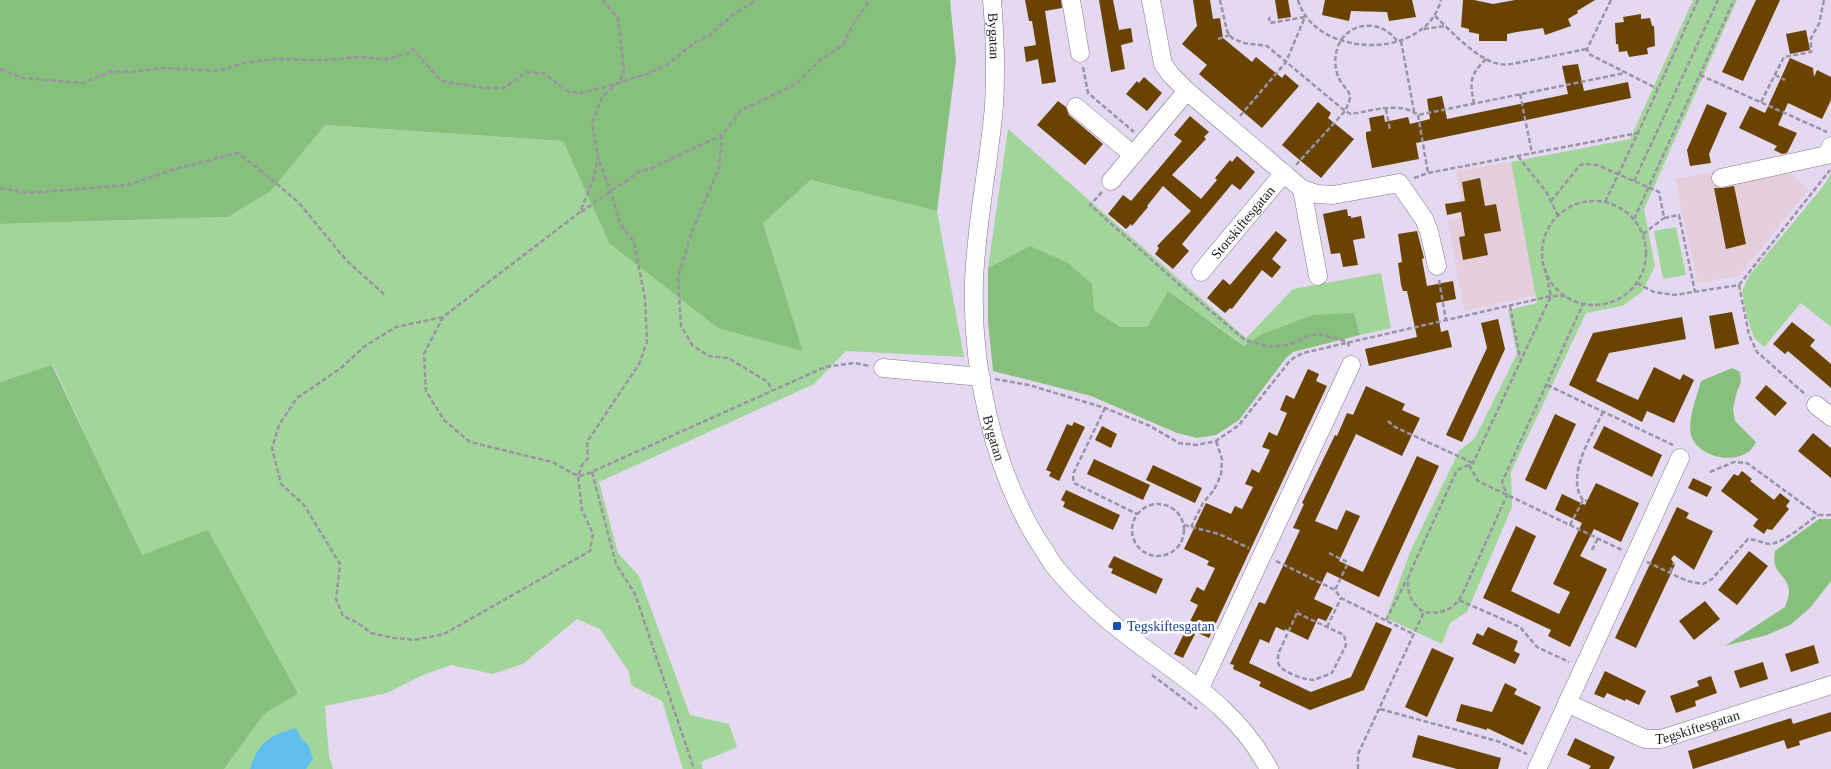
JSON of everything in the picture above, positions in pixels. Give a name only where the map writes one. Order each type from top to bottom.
[{"type":"street","name":"Bygatan","points":[[992,0],[995,53],[994,104],[974,281],[976,338],[988,416],[997,452],[1013,494],[1032,531],[1053,565],[1079,594],[1131,638],[1200,688],[1228,714],[1251,739],[1269,769]]},
{"type":"street","points":[[1071,0],[1080,53]]},
{"type":"street","name":"Storskiftesgatan","points":[[1151,0],[1163,64],[1171,75],[1187,92],[1302,189],[1317,194],[1333,194],[1399,183]]},
{"type":"street","points":[[1111,181],[1187,92]]},
{"type":"street","points":[[1076,107],[1133,155]]},
{"type":"street","points":[[1721,178],[1829,150]]},
{"type":"street","name":"Storskiftesgatan","points":[[1201,272],[1285,175]]},
{"type":"street","points":[[1399,183],[1430,231],[1436,266]]},
{"type":"street","points":[[1302,189],[1318,276]]},
{"type":"street","points":[[1200,688],[1351,365]]},
{"type":"street","points":[[884,368],[982,377]]},
{"type":"street","points":[[1816,404],[1831,417]]},
{"type":"street","points":[[1539,765],[1635,556],[1677,452]]},
{"type":"street","name":"Tegskiftesgatan","points":[[1567,703],[1645,739],[1653,740],[1831,685]]},
{"type":"path","points":[[443,317],[396,327],[365,346],[342,368],[297,398],[279,425],[272,448],[281,484],[304,505],[340,564],[336,599],[343,616],[358,623],[371,633],[394,638],[414,640],[444,634],[590,551],[593,534],[582,510],[578,476],[582,465],[588,458],[587,442],[639,364],[647,342],[645,299],[634,242],[620,224],[611,192],[598,158],[592,123],[602,97],[620,81],[624,72],[618,18],[602,0]]},
{"type":"path","points":[[0,69],[23,78],[83,83],[113,71],[131,72],[162,68],[218,71],[244,63],[272,59],[326,60],[362,57],[385,60],[409,53],[414,49],[441,81],[485,88],[504,88],[526,72],[545,74],[567,91],[581,93],[647,74],[668,64],[694,43],[710,35],[735,13],[757,0]]},
{"type":"path","points":[[870,0],[852,26],[843,45],[820,60],[796,84],[740,111],[722,135],[652,168],[637,173],[580,212],[443,317],[424,354],[426,391],[444,420],[470,442],[552,462],[578,476],[592,472],[825,367],[854,363],[884,368]]},
{"type":"path","points":[[1220,0],[1227,32],[1232,38],[1243,43],[1267,46],[1345,111],[1351,114],[1393,108],[1414,111]]},
{"type":"path","points":[[1298,0],[1305,17],[1319,29],[1340,40],[1361,45],[1382,45],[1400,42],[1422,29],[1435,16],[1441,0]]},
{"type":"path","points":[[1587,49],[1610,0]]},
{"type":"path","points":[[1605,202],[1698,0]]},
{"type":"path","points":[[1634,181],[1718,0]]},
{"type":"path","points":[[1634,219],[1734,0]]},
{"type":"path","points":[[1761,102],[1784,57],[1811,52],[1811,38],[1819,24],[1824,0]]},
{"type":"path","points":[[1435,16],[1486,59],[1500,64],[1512,64],[1587,49]]},
{"type":"path","points":[[1269,17],[1270,23],[1305,17]]},
{"type":"path","points":[[1229,128],[1286,62],[1305,17]]},
{"type":"path","points":[[1285,175],[1345,111],[1350,97],[1338,79],[1334,58],[1336,49],[1340,40],[1351,30],[1366,26],[1387,31],[1400,42],[1414,111],[1418,115],[1428,173]]},
{"type":"path","points":[[1422,29],[1446,26]]},
{"type":"path","points":[[1218,39],[1230,35]]},
{"type":"path","points":[[1587,49],[1589,54],[1595,58],[1658,89]]},
{"type":"path","points":[[1080,53],[1088,93],[1145,141]]},
{"type":"path","points":[[1474,104],[1472,77],[1486,59]]},
{"type":"path","points":[[1418,115],[1625,73]]},
{"type":"path","points":[[1700,75],[1831,134]]},
{"type":"path","points":[[1775,75],[1785,80]]},
{"type":"path","points":[[1520,94],[1532,153]]},
{"type":"path","points":[[1386,109],[1390,130]]},
{"type":"path","points":[[1399,183],[1428,173],[1638,133]]},
{"type":"path","points":[[722,135],[719,168],[692,231],[678,278],[681,326],[693,346],[709,356],[728,358],[768,382],[772,390]]},
{"type":"path","points":[[1637,283],[1654,292],[1674,295],[1739,285],[1831,169],[1829,150]]},
{"type":"path","points":[[0,188],[29,193],[127,185],[178,168],[238,153],[299,203],[346,260],[385,295]]},
{"type":"path","points":[[1518,156],[1547,193],[1558,216]]},
{"type":"path","points":[[580,212],[593,180],[598,158]]},
{"type":"path","points":[[1551,201],[1580,166],[1587,164],[1597,165],[1659,192],[1664,218]]},
{"type":"path","points":[[1386,620],[1409,575],[1457,470],[1473,463],[1551,296],[1545,268],[1543,252],[1549,229],[1558,216],[1566,210],[1585,202],[1605,202],[1621,208],[1634,219],[1645,242],[1646,259],[1637,283],[1625,295],[1609,303],[1601,305],[1583,304],[1565,296],[1552,284],[1545,268]]},
{"type":"path","points":[[1642,234],[1664,218],[1679,215],[1695,292]]},
{"type":"path","points":[[1436,266],[1446,320]]},
{"type":"path","points":[[1739,285],[1749,336],[1757,352],[1816,404]]},
{"type":"path","points":[[982,377],[1029,385],[1105,408],[1150,426],[1179,443],[1196,445],[1216,441],[1240,424],[1295,357],[1330,347],[1551,296],[1565,296]]},
{"type":"path","points":[[1409,575],[1408,593],[1415,605],[1424,612],[1444,612],[1455,606],[1459,600],[1507,495],[1502,482],[1583,304]]},
{"type":"path","points":[[1510,306],[1520,360]]},
{"type":"path","points":[[1546,384],[1677,452]]},
{"type":"path","points":[[1105,408],[1074,472],[1074,482],[1137,514]]},
{"type":"path","points":[[1587,501],[1583,500],[1579,494],[1577,472],[1603,412]]},
{"type":"path","points":[[1388,421],[1394,427],[1473,463]]},
{"type":"path","points":[[1191,526],[1203,503],[1214,490],[1221,475],[1222,459],[1216,441]]},
{"type":"path","points":[[1710,472],[1734,462],[1747,463],[1818,515]]},
{"type":"path","points":[[1469,465],[1478,481],[1687,580],[1703,584],[1712,579],[1748,539],[1757,539],[1768,544],[1779,542],[1818,515],[1831,515]]},
{"type":"path","points":[[592,472],[616,564],[635,594],[694,769]]},
{"type":"path","points":[[1570,525],[1583,500]]},
{"type":"path","points":[[1152,504],[1164,504],[1179,514],[1184,526],[1183,539],[1175,550],[1162,556],[1149,555],[1138,546],[1132,534],[1137,514],[1152,504]]},
{"type":"path","points":[[1184,526],[1191,526],[1219,534],[1262,554],[1335,590],[1341,598],[1413,634]]},
{"type":"path","points":[[1592,550],[1598,538]]},
{"type":"path","points":[[1329,553],[1347,562],[1335,590]]},
{"type":"path","points":[[1670,572],[1674,563]]},
{"type":"path","points":[[1327,627],[1341,598]]},
{"type":"path","points":[[1459,600],[1520,627],[1537,647],[1583,669]]},
{"type":"path","points":[[1298,612],[1327,627],[1344,635],[1346,640],[1346,645],[1332,673],[1310,680],[1285,671],[1278,664],[1277,659],[1298,612]]},
{"type":"path","points":[[1358,769],[1358,754],[1424,612]]},
{"type":"path","points":[[1150,674],[1198,710]]},
{"type":"path","points":[[1380,709],[1497,741],[1539,765]]},
{"type":"shaded area","points":[[1782,159],[1784,169],[1809,189],[1739,276],[1698,283],[1675,179]]},
{"type":"shaded area","points":[[1511,162],[1536,295],[1464,311],[1448,221],[1463,217],[1456,171]]},
{"type":"green space","points":[[0,0],[950,0],[956,61],[937,211],[811,180],[763,223],[803,351],[718,328],[609,243],[563,141],[325,125],[271,191],[228,217],[0,224]]},
{"type":"green space","points":[[1693,0],[1737,0],[1644,209],[1655,266],[1642,292],[1622,306],[1586,313],[1511,472],[1512,507],[1467,612],[1450,623],[1442,644],[1386,618],[1410,552],[1459,451],[1475,438],[1517,354],[1508,310],[1537,303],[1511,162],[1630,139]]},
{"type":"green space","points":[[325,125],[563,141],[609,243],[803,351],[763,223],[811,180],[937,211],[964,357],[846,351],[814,384],[599,482],[618,553],[639,576],[690,715],[729,724],[737,747],[701,762],[703,769],[683,769],[662,701],[631,685],[629,672],[600,629],[577,619],[523,664],[493,674],[451,665],[423,675],[387,693],[325,706],[329,756],[333,769],[224,769],[264,714],[298,694],[142,556],[53,365],[0,382],[0,224],[228,217],[271,191]]},
{"type":"green space","points":[[1008,129],[1246,338],[1293,289],[1381,273],[1391,328],[1360,335],[1354,313],[1262,334],[1245,346],[1168,291],[1147,327],[1120,327],[1094,310],[1030,246],[988,268]]},
{"type":"green space","points":[[1831,173],[1831,327],[1801,303],[1764,347],[1754,338],[1747,317],[1742,291],[1749,276],[1825,184]]},
{"type":"green space","points":[[1676,227],[1686,275],[1663,279],[1654,231]]},
{"type":"green space","points":[[1030,246],[1068,263],[1092,284],[1094,310],[1120,327],[1147,327],[1168,291],[1244,346],[1262,334],[1313,315],[1354,313],[1360,335],[1293,352],[1286,358],[1239,420],[1216,435],[1197,438],[1177,433],[1091,396],[993,371],[988,322],[988,268]]},
{"type":"green space","points":[[52,365],[142,555],[208,530],[298,694],[264,714],[224,769],[0,769],[0,382]]},
{"type":"green space","points":[[1732,368],[1740,372],[1741,382],[1733,409],[1735,421],[1756,442],[1751,450],[1743,455],[1734,458],[1724,458],[1714,456],[1697,446],[1690,432],[1690,425],[1701,381]]},
{"type":"green space","points":[[1819,519],[1831,519],[1831,581],[1810,608],[1790,625],[1767,635],[1725,646],[1785,607],[1788,599],[1788,585],[1775,565],[1775,551]]},
{"type":"water","points":[[296,728],[301,738],[309,746],[313,759],[306,769],[250,769],[257,752],[266,741]]},
{"type":"building","points":[[1025,0],[1061,0],[1062,8],[1045,11],[1056,82],[1042,84],[1038,59],[1026,62],[1024,47],[1036,45],[1032,21],[1029,21]]},
{"type":"building","points":[[1099,0],[1113,0],[1119,30],[1131,28],[1133,42],[1121,45],[1125,69],[1111,72]]},
{"type":"building","points":[[1193,0],[1210,0],[1213,19],[1220,18],[1223,38],[1252,62],[1256,57],[1282,78],[1285,74],[1299,86],[1262,128],[1199,74],[1207,65],[1182,44],[1197,26]]},
{"type":"building","points":[[1275,0],[1288,0],[1291,17],[1278,19]]},
{"type":"building","points":[[1325,0],[1412,0],[1416,17],[1389,21],[1387,12],[1351,11],[1349,21],[1322,15]]},
{"type":"building","points":[[1463,0],[1493,4],[1515,0],[1595,0],[1568,19],[1571,26],[1545,35],[1543,28],[1507,34],[1507,41],[1479,41],[1479,34],[1469,32],[1469,29],[1461,27]]},
{"type":"building","points":[[1756,0],[1780,0],[1743,81],[1722,72]]},
{"type":"building","points":[[1641,14],[1641,19],[1650,18],[1652,26],[1654,26],[1655,46],[1647,48],[1648,54],[1629,57],[1627,51],[1619,52],[1618,44],[1616,44],[1615,23],[1624,22],[1623,17]]},
{"type":"building","points":[[1806,30],[1810,50],[1790,54],[1786,34]]},
{"type":"building","points":[[1790,58],[1813,68],[1814,77],[1817,70],[1831,77],[1831,100],[1822,119],[1788,103],[1778,125],[1797,133],[1787,153],[1782,154],[1774,150],[1777,146],[1739,128],[1750,106],[1765,113]]},
{"type":"building","points":[[1578,64],[1584,91],[1628,82],[1631,98],[1416,143],[1419,159],[1372,168],[1366,137],[1366,132],[1371,131],[1369,118],[1384,115],[1385,122],[1408,117],[1410,124],[1430,119],[1427,99],[1442,96],[1447,119],[1568,94],[1562,66]]},
{"type":"building","points":[[1144,77],[1162,93],[1147,111],[1126,94],[1137,81],[1139,83]]},
{"type":"building","points":[[1058,101],[1066,107],[1069,115],[1103,144],[1085,165],[1037,125]]},
{"type":"building","points":[[1318,102],[1331,113],[1328,118],[1354,139],[1321,178],[1282,145]]},
{"type":"building","points":[[1707,104],[1727,113],[1709,154],[1711,163],[1690,166],[1687,150]]},
{"type":"building","points":[[1190,116],[1209,132],[1204,137],[1206,139],[1172,175],[1201,199],[1217,180],[1215,178],[1230,160],[1232,162],[1237,156],[1255,172],[1240,190],[1232,184],[1182,244],[1189,251],[1173,269],[1155,254],[1159,248],[1157,246],[1191,211],[1163,186],[1132,226],[1131,224],[1126,229],[1108,214],[1123,195],[1131,201],[1182,141],[1174,135]]},
{"type":"building","points":[[1480,178],[1485,206],[1496,204],[1501,231],[1484,234],[1488,255],[1463,260],[1459,237],[1465,236],[1461,212],[1447,215],[1445,204],[1465,201],[1462,182]]},
{"type":"building","points":[[1734,186],[1746,244],[1726,249],[1714,188]]},
{"type":"building","points":[[1347,209],[1348,216],[1351,216],[1351,218],[1361,216],[1365,238],[1353,240],[1358,265],[1343,267],[1340,253],[1331,254],[1323,214]]},
{"type":"building","points":[[1276,231],[1287,240],[1272,259],[1281,267],[1272,278],[1262,270],[1232,309],[1230,308],[1225,313],[1207,298],[1223,279],[1230,285]]},
{"type":"building","points":[[1417,231],[1424,258],[1422,259],[1427,286],[1453,281],[1456,299],[1436,303],[1441,332],[1448,330],[1452,347],[1369,366],[1365,349],[1417,337],[1407,291],[1403,291],[1401,285],[1398,263],[1402,262],[1398,234]]},
{"type":"building","points":[[1732,312],[1739,344],[1715,349],[1709,316]]},
{"type":"building","points":[[1682,317],[1686,339],[1609,353],[1596,381],[1638,400],[1654,367],[1680,380],[1683,374],[1694,380],[1674,423],[1647,411],[1642,422],[1569,385],[1593,333]]},
{"type":"building","points":[[1498,319],[1505,349],[1462,442],[1446,435],[1487,348],[1481,323]]},
{"type":"building","points":[[1792,322],[1815,340],[1810,346],[1831,364],[1831,388],[1788,351],[1785,354],[1773,344]]},
{"type":"building","points":[[1308,369],[1319,374],[1316,381],[1327,386],[1209,638],[1196,632],[1183,658],[1174,654],[1198,605],[1190,601],[1197,587],[1204,591],[1215,568],[1207,565],[1209,561],[1184,549],[1206,503],[1231,514],[1235,506],[1242,509],[1253,487],[1245,484],[1252,469],[1259,473],[1270,450],[1262,447],[1269,432],[1277,436],[1287,413],[1280,410],[1286,395],[1294,399]]},
{"type":"building","points":[[1766,385],[1787,403],[1775,416],[1755,398]]},
{"type":"building","points":[[1366,386],[1405,404],[1402,410],[1420,418],[1402,456],[1356,434],[1315,521],[1337,530],[1346,510],[1360,516],[1339,561],[1363,572],[1417,456],[1439,466],[1379,597],[1327,572],[1314,599],[1333,608],[1326,621],[1318,618],[1308,640],[1285,629],[1285,631],[1276,627],[1269,643],[1260,639],[1249,663],[1311,692],[1351,677],[1376,622],[1392,629],[1364,690],[1310,710],[1259,686],[1261,682],[1233,669],[1234,665],[1230,664],[1259,602],[1265,604],[1300,530],[1293,528],[1304,504],[1302,503],[1335,435],[1337,436],[1347,413],[1353,415]]},
{"type":"building","points":[[1555,414],[1576,424],[1546,490],[1525,480]]},
{"type":"building","points":[[1074,422],[1085,427],[1059,481],[1049,476],[1051,472],[1046,470],[1067,424],[1072,426]]},
{"type":"building","points":[[1102,426],[1117,434],[1111,448],[1095,440]]},
{"type":"building","points":[[1604,426],[1662,455],[1652,477],[1593,448]]},
{"type":"building","points":[[1813,433],[1831,448],[1831,478],[1798,451]]},
{"type":"building","points":[[1094,459],[1150,485],[1143,500],[1087,474]]},
{"type":"building","points":[[1153,465],[1202,488],[1195,503],[1146,480]]},
{"type":"building","points":[[1742,471],[1752,479],[1750,481],[1774,500],[1780,493],[1790,501],[1786,506],[1789,509],[1772,530],[1767,529],[1764,534],[1753,526],[1758,519],[1721,491],[1734,474],[1738,476]]},
{"type":"building","points":[[1693,478],[1712,487],[1707,497],[1688,488]]},
{"type":"building","points":[[1596,483],[1639,503],[1621,542],[1594,529],[1580,556],[1607,569],[1570,647],[1548,636],[1551,630],[1483,598],[1516,526],[1536,536],[1511,591],[1559,614],[1570,592],[1553,584],[1582,523],[1555,510],[1562,494],[1585,505]]},
{"type":"building","points":[[1066,490],[1120,515],[1113,530],[1063,507],[1065,502],[1061,500]]},
{"type":"building","points":[[1677,507],[1689,513],[1686,518],[1713,531],[1694,570],[1674,555],[1671,559],[1675,565],[1636,648],[1615,638]]},
{"type":"building","points":[[1749,551],[1768,566],[1737,605],[1718,590]]},
{"type":"building","points":[[1114,556],[1163,579],[1156,594],[1111,573],[1113,569],[1108,567]]},
{"type":"building","points":[[1705,601],[1720,619],[1694,640],[1679,621]]},
{"type":"building","points":[[1488,627],[1518,641],[1514,651],[1520,654],[1515,664],[1472,644],[1477,633],[1483,636]]},
{"type":"building","points":[[1814,645],[1819,663],[1791,672],[1785,654]]},
{"type":"building","points":[[1432,648],[1454,658],[1427,717],[1405,707]]},
{"type":"building","points":[[1763,662],[1768,679],[1740,688],[1734,671]]},
{"type":"building","points":[[1605,671],[1646,691],[1639,705],[1607,693],[1604,698],[1594,694]]},
{"type":"building","points":[[1711,676],[1717,693],[1695,701],[1696,706],[1676,713],[1670,696],[1699,686],[1697,681]]},
{"type":"building","points":[[1505,683],[1517,689],[1514,694],[1541,707],[1523,745],[1487,728],[1487,730],[1456,721],[1461,704],[1492,712]]},
{"type":"building","points":[[1831,712],[1831,731],[1799,741],[1800,745],[1787,749],[1784,740],[1693,769],[1688,751],[1791,718],[1793,724]]},
{"type":"building","points":[[1418,735],[1501,758],[1498,769],[1457,769],[1412,757]]},
{"type":"building","points":[[1575,738],[1615,757],[1609,769],[1589,769],[1591,766],[1567,755]]},
{"type":"place","name":"Tegskiftesgatan","points":[[1117,626]]}]
